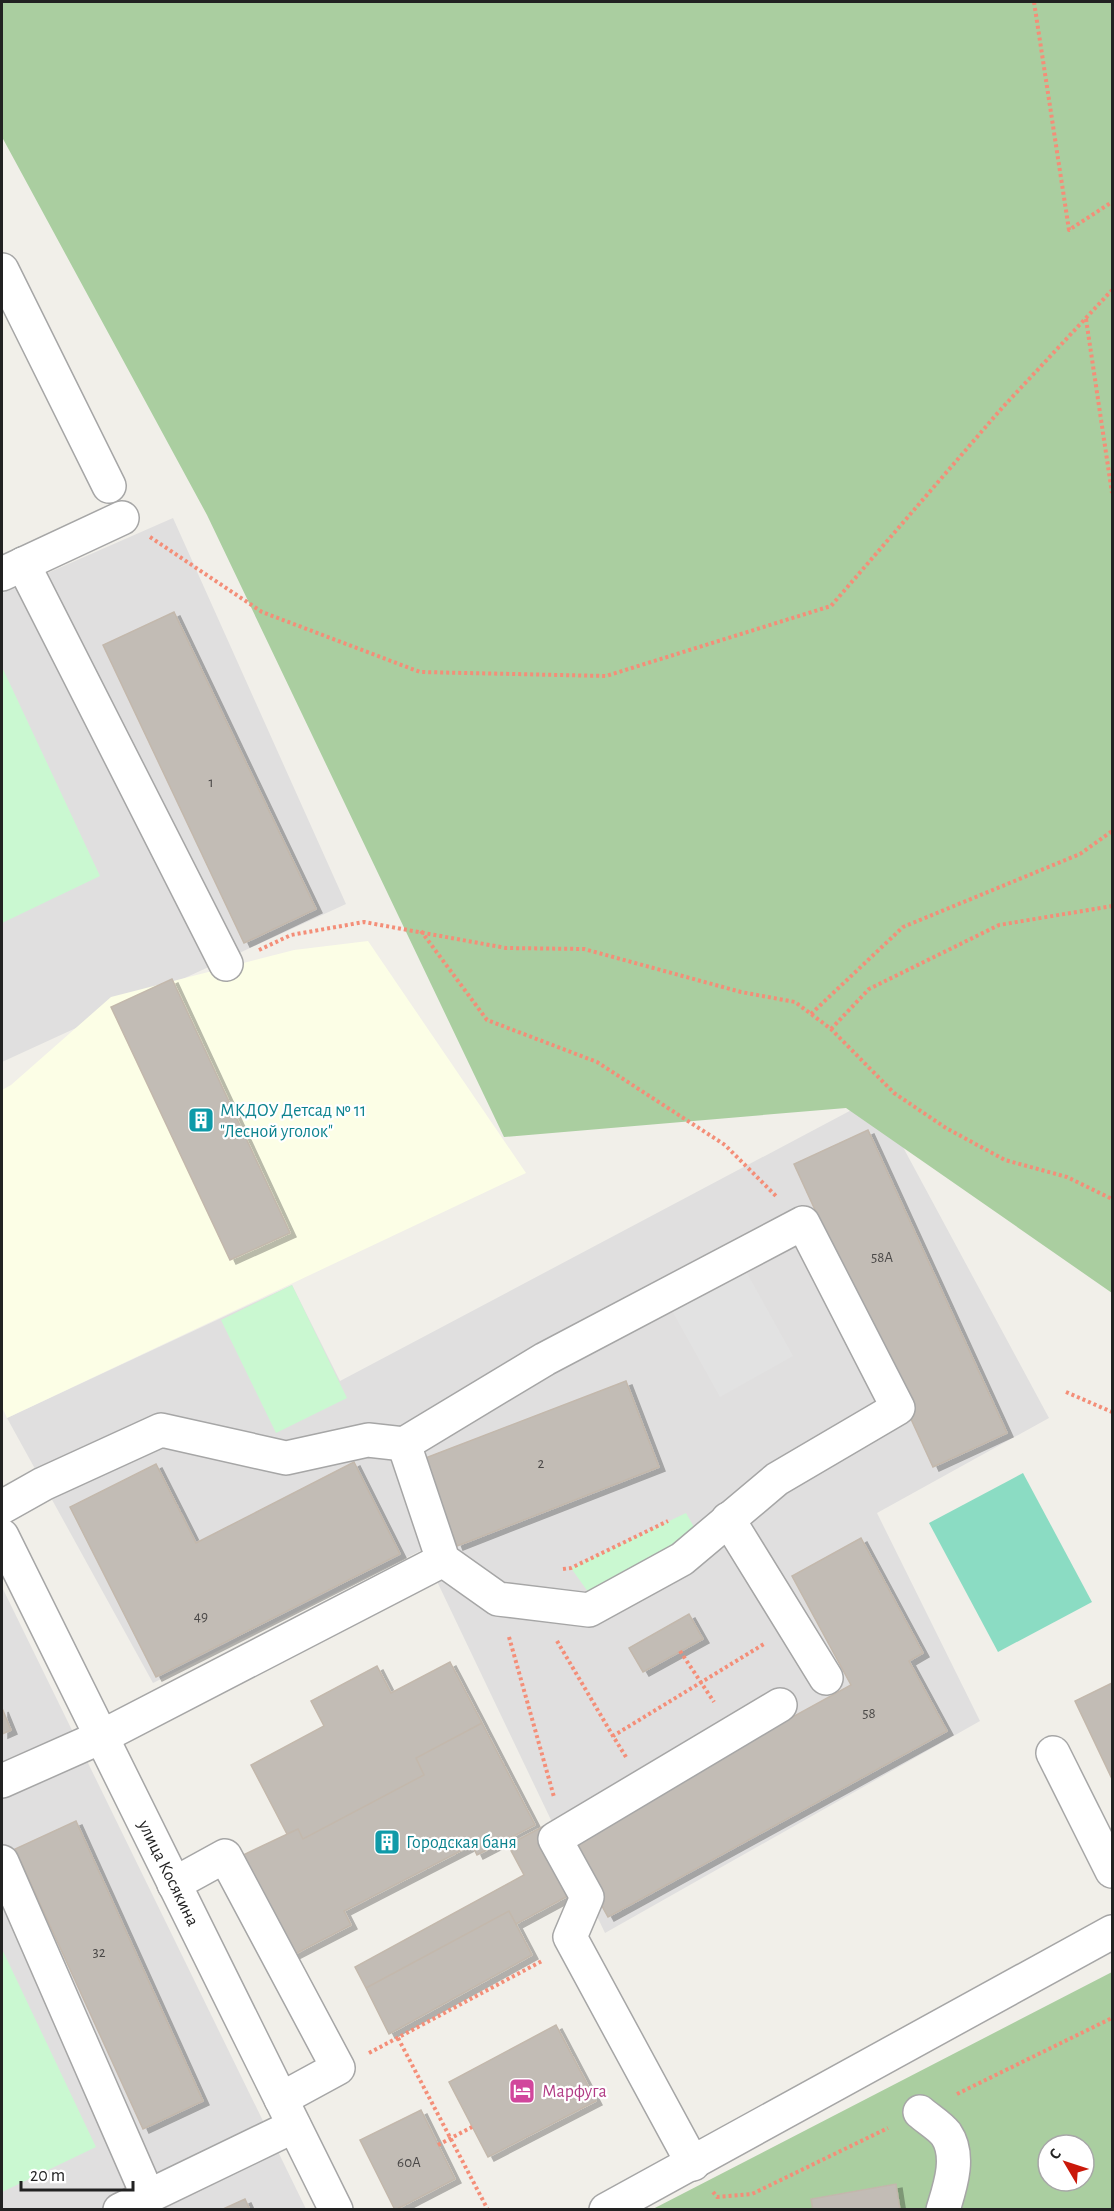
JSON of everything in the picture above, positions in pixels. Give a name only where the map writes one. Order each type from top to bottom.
[{"type":"street","points":[[2,270],[109,486]]},
{"type":"street","points":[[122,518],[12,569],[226,964]]},
{"type":"street","points":[[2,1507],[43,1484],[161,1430],[286,1458],[368,1440],[404,1444],[545,1359],[803,1223],[898,1408],[777,1479],[682,1558],[589,1610],[498,1599],[443,1560],[404,1444]]},
{"type":"street","points":[[728,1520],[826,1678]]},
{"type":"street","name":"улица Косякина","points":[[3,1545],[336,2210]]},
{"type":"street","points":[[2,1781],[101,1737],[443,1560]]},
{"type":"street","points":[[705,2158],[570,1938],[587,1898],[555,1839],[780,1705]]},
{"type":"street","points":[[1053,1753],[1113,1871]]},
{"type":"street","points":[[2,1862],[134,2203],[287,2112],[338,2068],[225,1857],[174,1884]]},
{"type":"street","points":[[606,2210],[705,2158],[1113,1932]]},
{"type":"street","points":[[920,2112],[946,2134],[953,2157],[952,2181],[943,2210]]},
{"type":"path","points":[[1034,2],[1069,231],[1113,201]]},
{"type":"path","points":[[122,518],[262,612],[420,672],[606,676],[831,606],[1002,408],[1113,290]]},
{"type":"path","points":[[1086,319],[1113,493]]},
{"type":"path","points":[[811,1014],[903,927],[1080,854],[1113,831]]},
{"type":"path","points":[[831,1029],[869,989],[999,925],[1113,906]]},
{"type":"path","points":[[226,964],[291,935],[364,922],[421,930],[506,948],[584,949],[741,992],[795,1002],[831,1029],[894,1093],[946,1128],[1005,1160],[1067,1177],[1113,1198]]},
{"type":"path","points":[[421,930],[488,1020],[597,1062],[725,1145],[803,1223]]},
{"type":"path","points":[[1066,1392],[1113,1412]]},
{"type":"path","points":[[560,1569],[572,1568],[676,1518]]},
{"type":"path","points":[[498,1599],[564,1833]]},
{"type":"path","points":[[535,1604],[629,1763]]},
{"type":"path","points":[[613,1736],[794,1626]]},
{"type":"path","points":[[680,1651],[717,1708]]},
{"type":"path","points":[[338,2068],[552,1955],[570,1938]]},
{"type":"path","points":[[398,2038],[488,2210]]},
{"type":"path","points":[[438,2145],[472,2127]]},
{"type":"shaded area","points":[[173,518],[346,904],[2,1062],[2,593]]},
{"type":"shaded area","points":[[368,941],[526,1173],[7,1418],[2,1407],[2,1090],[11,1085],[111,997],[294,950]]},
{"type":"shaded area","points":[[876,1097],[1049,1418],[877,1513],[980,1721],[605,1933],[422,1550],[153,1683],[7,1418],[292,1285],[340,1381]]},
{"type":"shaded area","points":[[743,1266],[793,1356],[720,1397],[670,1307]]},
{"type":"shaded area","points":[[2,1587],[306,2209],[2,2209]]},
{"type":"green space","points":[[2,2],[1112,2],[1112,1293],[846,1108],[504,1137],[207,515],[2,137]]},
{"type":"green space","points":[[2,667],[100,876],[2,923]]},
{"type":"green space","points":[[292,1285],[347,1398],[276,1433],[221,1320]]},
{"type":"green space","points":[[1023,1473],[1092,1602],[998,1652],[929,1523]]},
{"type":"green space","points":[[686,1513],[699,1536],[596,1603],[571,1568]]},
{"type":"green space","points":[[2,1949],[96,2147],[2,2192]]},
{"type":"green space","points":[[1112,1972],[1112,2209],[651,2210]]},
{"type":"building","points":[[174,612],[316,909],[244,943],[103,645]]},
{"type":"building","name":"МКДОУ Детсад № 11 \"Лесной уголок\"","points":[[172,979],[290,1233],[230,1260],[111,1007]]},
{"type":"building","points":[[868,1130],[1007,1433],[933,1467],[794,1164]]},
{"type":"building","points":[[626,1381],[659,1467],[457,1546],[423,1459]]},
{"type":"building","points":[[354,1462],[400,1554],[156,1677],[70,1507],[156,1464],[196,1543]]},
{"type":"building","points":[[861,1538],[923,1653],[909,1661],[947,1731],[608,1917],[566,1841],[851,1685],[792,1576]]},
{"type":"building","points":[[689,1614],[703,1639],[643,1672],[629,1648]]},
{"type":"building","points":[[450,1662],[482,1723],[416,1758],[424,1775],[303,1839],[298,1829],[287,1834],[251,1765],[324,1726],[311,1701],[377,1666],[391,1693]]},
{"type":"building","points":[[1112,1683],[1112,1779],[1075,1701]]},
{"type":"building","points":[[2,1708],[11,1730],[2,1734]]},
{"type":"building","name":"Городская баня","points":[[482,1723],[535,1825],[477,1855],[472,1845],[344,1911],[351,1925],[291,1956],[241,1856],[298,1829],[303,1839],[424,1775],[416,1758]]},
{"type":"building","points":[[76,1821],[203,2101],[143,2129],[15,1849]]},
{"type":"building","points":[[544,1826],[579,1890],[516,1924],[509,1911],[366,1988],[355,1967],[524,1875],[508,1845]]},
{"type":"building","points":[[509,1911],[532,1955],[389,2034],[366,1988]]},
{"type":"building","name":"Марфуга","points":[[556,2025],[596,2101],[488,2157],[449,2082]]},
{"type":"building","points":[[421,2110],[455,2179],[395,2210],[360,2140]]},
{"type":"building","points":[[896,2184],[900,2210],[813,2210],[811,2199]]},
{"type":"building","points":[[245,2199],[250,2210],[221,2210]]},
{"type":"place","name":"МКДОУ Детсад № 11 \"Лесной уголок\"","points":[[201,1120]]},
{"type":"place","name":"Городская баня","points":[[387,1842]]},
{"type":"place","name":"Марфуга","points":[[522,2091]]}]
